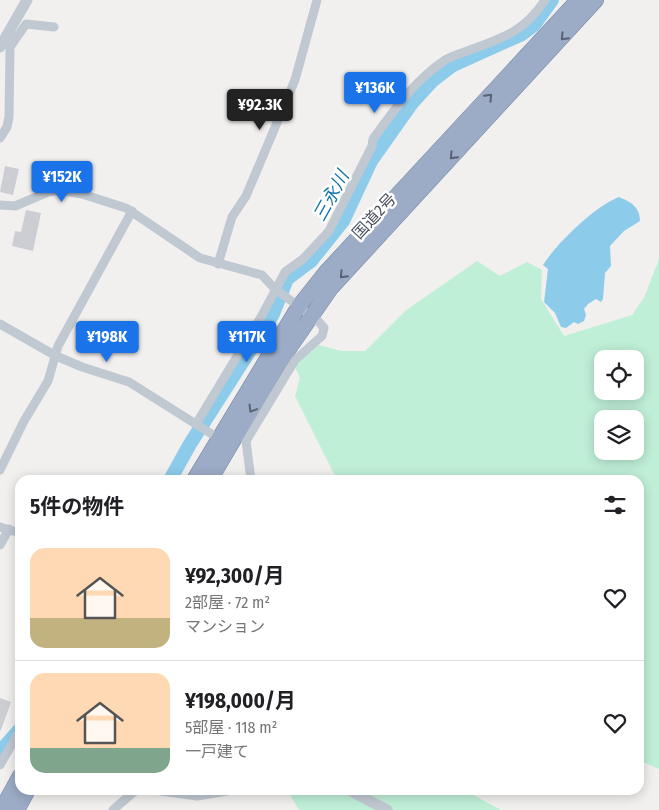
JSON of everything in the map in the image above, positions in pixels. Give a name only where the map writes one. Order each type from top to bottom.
[{"type":"highway","name":"国道2号","points":[[196,475],[214,435],[300,307],[326,272],[578,0]]},
{"type":"highway","name":"国道2号","points":[[213,475],[279,363],[300,307],[331,288],[596,0]]},
{"type":"highway","points":[[6,808],[15,787]]},
{"type":"highway","points":[[6,808],[22,795]]},
{"type":"street","points":[[0,138],[7,127],[9,118],[4,46],[28,0]]},
{"type":"street","points":[[218,264],[232,217],[246,196],[295,80],[317,0]]},
{"type":"street","points":[[198,425],[261,317],[284,272],[304,259],[329,231],[372,146],[373,139],[407,92],[447,59],[503,38],[523,26],[545,0]]},
{"type":"street","points":[[4,46],[26,24],[54,27]]},
{"type":"street","points":[[0,205],[15,206],[48,192],[60,190],[90,197],[132,211],[200,258],[262,275],[275,289],[324,328],[322,336],[295,360],[246,441],[250,475]]},
{"type":"street","points":[[0,470],[24,420],[48,381],[58,346],[132,211]]},
{"type":"street","points":[[0,324],[56,356],[82,367],[129,382],[214,435]]},
{"type":"street","points":[[0,545],[5,528]]},
{"type":"street","points":[[0,765],[15,739]]},
{"type":"street","points":[[114,810],[130,795]]},
{"type":"street","points":[[182,795],[197,795]]},
{"type":"street","points":[[358,795],[387,810]]},
{"type":"green space","points":[[659,259],[659,769],[644,762],[644,475],[334,475],[295,396],[300,378],[294,365],[319,345],[341,351],[365,351],[405,311],[477,261],[500,276],[527,262],[542,270],[541,299],[564,336],[632,315],[644,298]]},
{"type":"green space","points":[[290,795],[473,795],[501,810],[299,810]]},
{"type":"water","points":[[619,197],[637,209],[640,221],[624,231],[610,246],[611,266],[605,273],[603,299],[601,302],[596,299],[588,304],[584,309],[586,315],[584,321],[578,324],[574,322],[566,328],[561,327],[555,313],[544,302],[548,269],[543,265],[557,246],[577,226],[599,208]]},
{"type":"building","points":[[5,166],[19,169],[13,195],[0,192]]},
{"type":"building","points":[[26,210],[41,213],[33,251],[12,246],[15,231],[21,232]]},
{"type":"building","points":[[0,698],[11,702],[1,730],[0,730]]},
{"type":"waterway","name":"三永川","points":[[173,475],[190,444],[273,314],[287,279],[311,261],[343,221],[371,161],[412,103],[432,81],[453,65],[522,34],[534,25],[552,0]]},
{"type":"waterway","name":"三永川","points":[[0,752],[15,735]]}]
